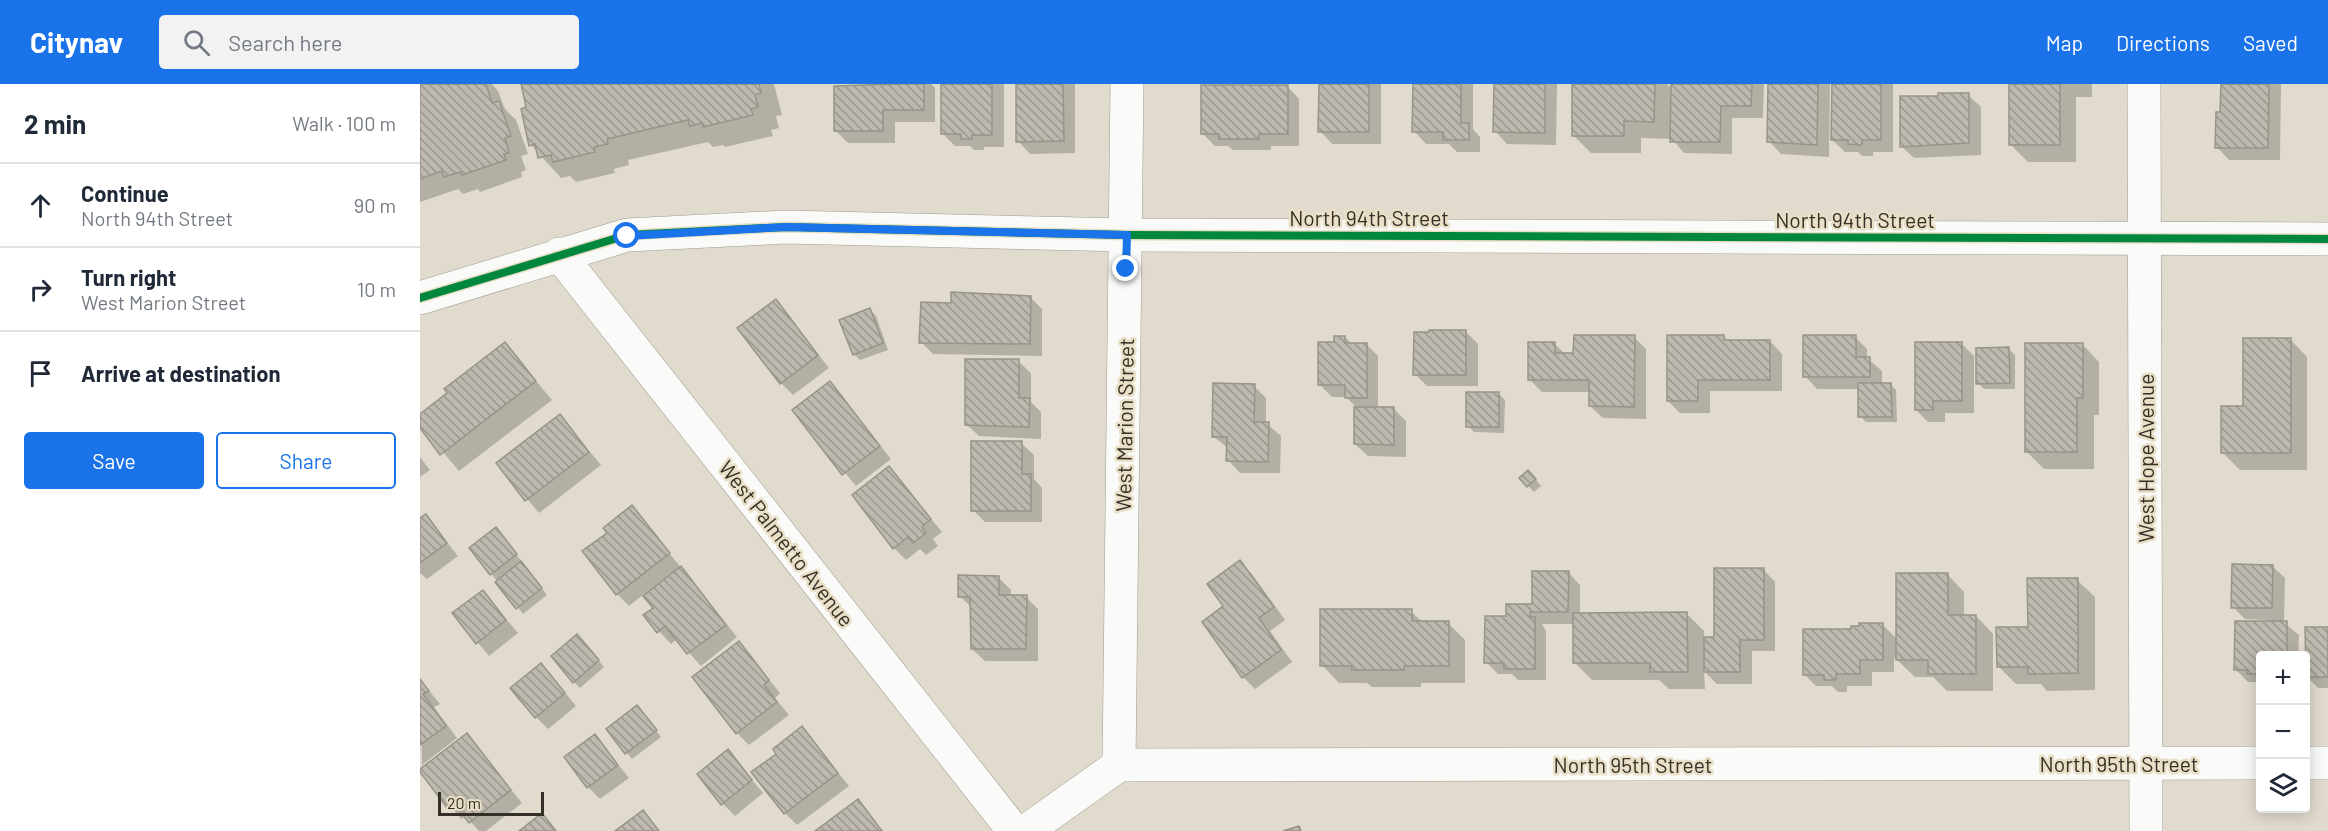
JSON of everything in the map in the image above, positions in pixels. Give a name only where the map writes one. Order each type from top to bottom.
[{"type":"street","name":"West Marion Street","points":[[1119,765],[1128,84]]},
{"type":"street","name":"West Hope Avenue","points":[[2144,84],[2146,831]]},
{"type":"street","name":"North 94th Street","points":[[420,298],[627,236],[786,227],[1127,235],[2328,239]]},
{"type":"street","name":"West Palmetto Avenue","points":[[559,255],[1014,831]]},
{"type":"street","name":"North 95th Street","points":[[1119,765],[2256,763]]},
{"type":"street","points":[[2310,763],[2328,763]]},
{"type":"street","points":[[1026,831],[1119,765]]},
{"type":"building","points":[[420,84],[486,84],[492,103],[499,101],[511,136],[505,138],[509,153],[504,154],[506,160],[462,175],[460,172],[444,177],[442,171],[420,179]]},
{"type":"building","points":[[521,84],[759,84],[761,93],[755,95],[758,107],[751,109],[753,115],[703,127],[702,123],[690,126],[688,120],[607,139],[608,144],[594,147],[595,152],[553,162],[551,155],[538,158],[535,144],[529,146],[521,109],[526,107]]},
{"type":"building","points":[[924,84],[924,110],[883,110],[883,131],[834,131],[834,86]]},
{"type":"building","points":[[941,84],[992,84],[992,135],[972,135],[972,139],[961,139],[961,134],[941,134]]},
{"type":"building","points":[[1016,84],[1063,84],[1064,141],[1016,142]]},
{"type":"building","points":[[1319,84],[1369,84],[1369,132],[1318,132]]},
{"type":"building","points":[[1413,84],[1461,84],[1461,123],[1469,123],[1469,140],[1443,140],[1443,132],[1412,132]]},
{"type":"building","points":[[1494,84],[1545,84],[1545,133],[1493,132]]},
{"type":"building","points":[[1572,84],[1655,84],[1654,122],[1624,121],[1624,136],[1572,136]]},
{"type":"building","points":[[1671,84],[1752,84],[1751,106],[1721,106],[1720,142],[1670,142]]},
{"type":"building","points":[[1768,84],[1818,84],[1817,145],[1767,142]]},
{"type":"building","points":[[1832,84],[1881,84],[1881,140],[1862,140],[1862,145],[1848,144],[1848,140],[1831,140]]},
{"type":"building","points":[[2009,84],[2060,84],[2060,145],[2009,145]]},
{"type":"building","points":[[2221,84],[2269,84],[2268,148],[2215,148],[2216,112],[2220,112]]},
{"type":"building","points":[[1201,85],[1288,85],[1288,134],[1259,134],[1259,139],[1219,139],[1219,134],[1201,134]]},
{"type":"building","points":[[1938,93],[1969,93],[1969,143],[1900,147],[1900,96],[1938,96]]},
{"type":"building","points":[[951,292],[1031,296],[1030,344],[919,343],[921,302],[951,303]]},
{"type":"building","points":[[776,299],[818,355],[780,384],[737,328]]},
{"type":"building","points":[[870,308],[883,343],[853,355],[839,320]]},
{"type":"building","points":[[1429,330],[1466,330],[1466,375],[1413,375],[1414,332],[1429,332]]},
{"type":"building","points":[[1574,335],[1635,335],[1634,407],[1589,406],[1589,380],[1528,380],[1528,342],[1555,342],[1555,353],[1573,353]]},
{"type":"building","points":[[1667,335],[1724,335],[1724,340],[1770,340],[1770,380],[1698,380],[1698,401],[1667,401]]},
{"type":"building","points":[[1803,335],[1856,335],[1856,357],[1870,357],[1870,377],[1803,377]]},
{"type":"building","points":[[1334,336],[1345,336],[1345,343],[1367,343],[1367,398],[1345,398],[1345,385],[1318,385],[1318,342],[1334,342]]},
{"type":"building","points":[[2243,338],[2291,338],[2291,453],[2221,453],[2221,406],[2243,406]]},
{"type":"building","points":[[505,342],[536,381],[440,455],[420,428],[420,414],[447,393],[444,389]]},
{"type":"building","points":[[1915,342],[1962,342],[1962,401],[1933,401],[1933,410],[1915,410]]},
{"type":"building","points":[[2025,343],[2083,343],[2083,398],[2077,398],[2077,452],[2025,452]]},
{"type":"building","points":[[2009,347],[2010,383],[1976,384],[1976,348]]},
{"type":"building","points":[[965,359],[1019,359],[1019,398],[1030,398],[1029,427],[965,425]]},
{"type":"building","points":[[830,381],[880,446],[842,475],[792,410]]},
{"type":"building","points":[[1213,383],[1255,384],[1254,422],[1269,422],[1268,462],[1226,461],[1227,437],[1212,437]]},
{"type":"building","points":[[1858,383],[1891,383],[1892,417],[1858,417]]},
{"type":"building","points":[[1466,392],[1499,392],[1499,427],[1466,427]]},
{"type":"building","points":[[1354,407],[1394,407],[1394,445],[1354,444]]},
{"type":"building","points":[[560,414],[589,452],[525,501],[496,463]]},
{"type":"building","points":[[971,441],[1022,441],[1022,474],[1031,474],[1031,511],[971,511]]},
{"type":"building","points":[[889,466],[931,519],[922,527],[926,533],[913,543],[908,537],[893,549],[852,495]]},
{"type":"building","points":[[1528,470],[1536,479],[1527,487],[1519,478]]},
{"type":"building","points":[[632,505],[670,553],[616,595],[582,551],[607,533],[603,528]]},
{"type":"building","points":[[426,514],[447,543],[420,563],[420,518]]},
{"type":"building","points":[[496,527],[517,554],[490,575],[469,548]]},
{"type":"building","points":[[1240,560],[1274,607],[1259,618],[1281,650],[1242,678],[1202,622],[1223,606],[1207,584]]},
{"type":"building","points":[[521,561],[542,588],[516,609],[495,582]]},
{"type":"building","points":[[2232,564],[2273,565],[2272,608],[2231,608]]},
{"type":"building","points":[[681,566],[726,625],[687,654],[665,626],[657,633],[643,615],[653,608],[643,596]]},
{"type":"building","points":[[1714,568],[1764,568],[1764,640],[1740,640],[1740,672],[1704,672],[1704,637],[1714,637]]},
{"type":"building","points":[[1532,571],[1569,571],[1568,612],[1530,612],[1530,617],[1535,617],[1535,669],[1504,669],[1504,663],[1484,663],[1485,616],[1506,616],[1506,604],[1532,604]]},
{"type":"building","points":[[1896,573],[1948,573],[1948,615],[1976,615],[1976,674],[1928,674],[1928,660],[1896,660]]},
{"type":"building","points":[[958,575],[999,576],[999,595],[1027,595],[1026,649],[971,649],[970,597],[958,597]]},
{"type":"building","points":[[2027,578],[2078,578],[2078,673],[2028,674],[2028,667],[1997,667],[1996,627],[2028,627]]},
{"type":"building","points":[[483,590],[506,620],[476,644],[452,613]]},
{"type":"building","points":[[1320,609],[1412,609],[1412,621],[1449,621],[1449,666],[1404,666],[1404,670],[1352,670],[1352,666],[1320,666]]},
{"type":"building","points":[[1687,612],[1688,672],[1650,672],[1650,663],[1573,663],[1573,613]]},
{"type":"building","points":[[2235,621],[2287,621],[2287,651],[2256,651],[2256,674],[2247,674],[2248,670],[2234,670]]},
{"type":"building","points":[[1859,623],[1883,623],[1883,660],[1860,660],[1860,674],[1836,674],[1836,680],[1824,680],[1824,675],[1803,675],[1803,629],[1851,629],[1851,626],[1859,626]]},
{"type":"building","points":[[2305,627],[2328,627],[2328,677],[2310,677],[2310,651],[2305,651]]},
{"type":"building","points":[[577,634],[599,660],[573,683],[551,656]]},
{"type":"building","points":[[739,641],[769,680],[764,685],[777,702],[736,734],[692,677]]},
{"type":"building","points":[[541,663],[565,693],[535,718],[510,688]]},
{"type":"building","points":[[420,679],[429,691],[423,694],[446,726],[420,745]]},
{"type":"building","points":[[637,705],[657,730],[625,754],[606,729]]},
{"type":"building","points":[[802,726],[838,773],[784,814],[751,772],[776,754],[773,749]]},
{"type":"building","points":[[467,733],[511,790],[469,823],[453,803],[447,808],[420,772],[420,769]]},
{"type":"building","points":[[595,734],[618,765],[587,788],[564,757]]},
{"type":"building","points":[[728,749],[752,780],[721,805],[697,774]]},
{"type":"building","points":[[858,799],[882,831],[815,831]]},
{"type":"building","points":[[643,810],[659,831],[615,831]]},
{"type":"building","points":[[542,813],[556,831],[519,831]]},
{"type":"building","points":[[1299,826],[1301,831],[1283,831]]},
{"type":"cycle path","points":[[420,298],[627,235],[786,227],[1127,235],[2328,239]]},
{"type":"route","points":[[627,236],[786,227],[1127,235],[1126,269]]}]
